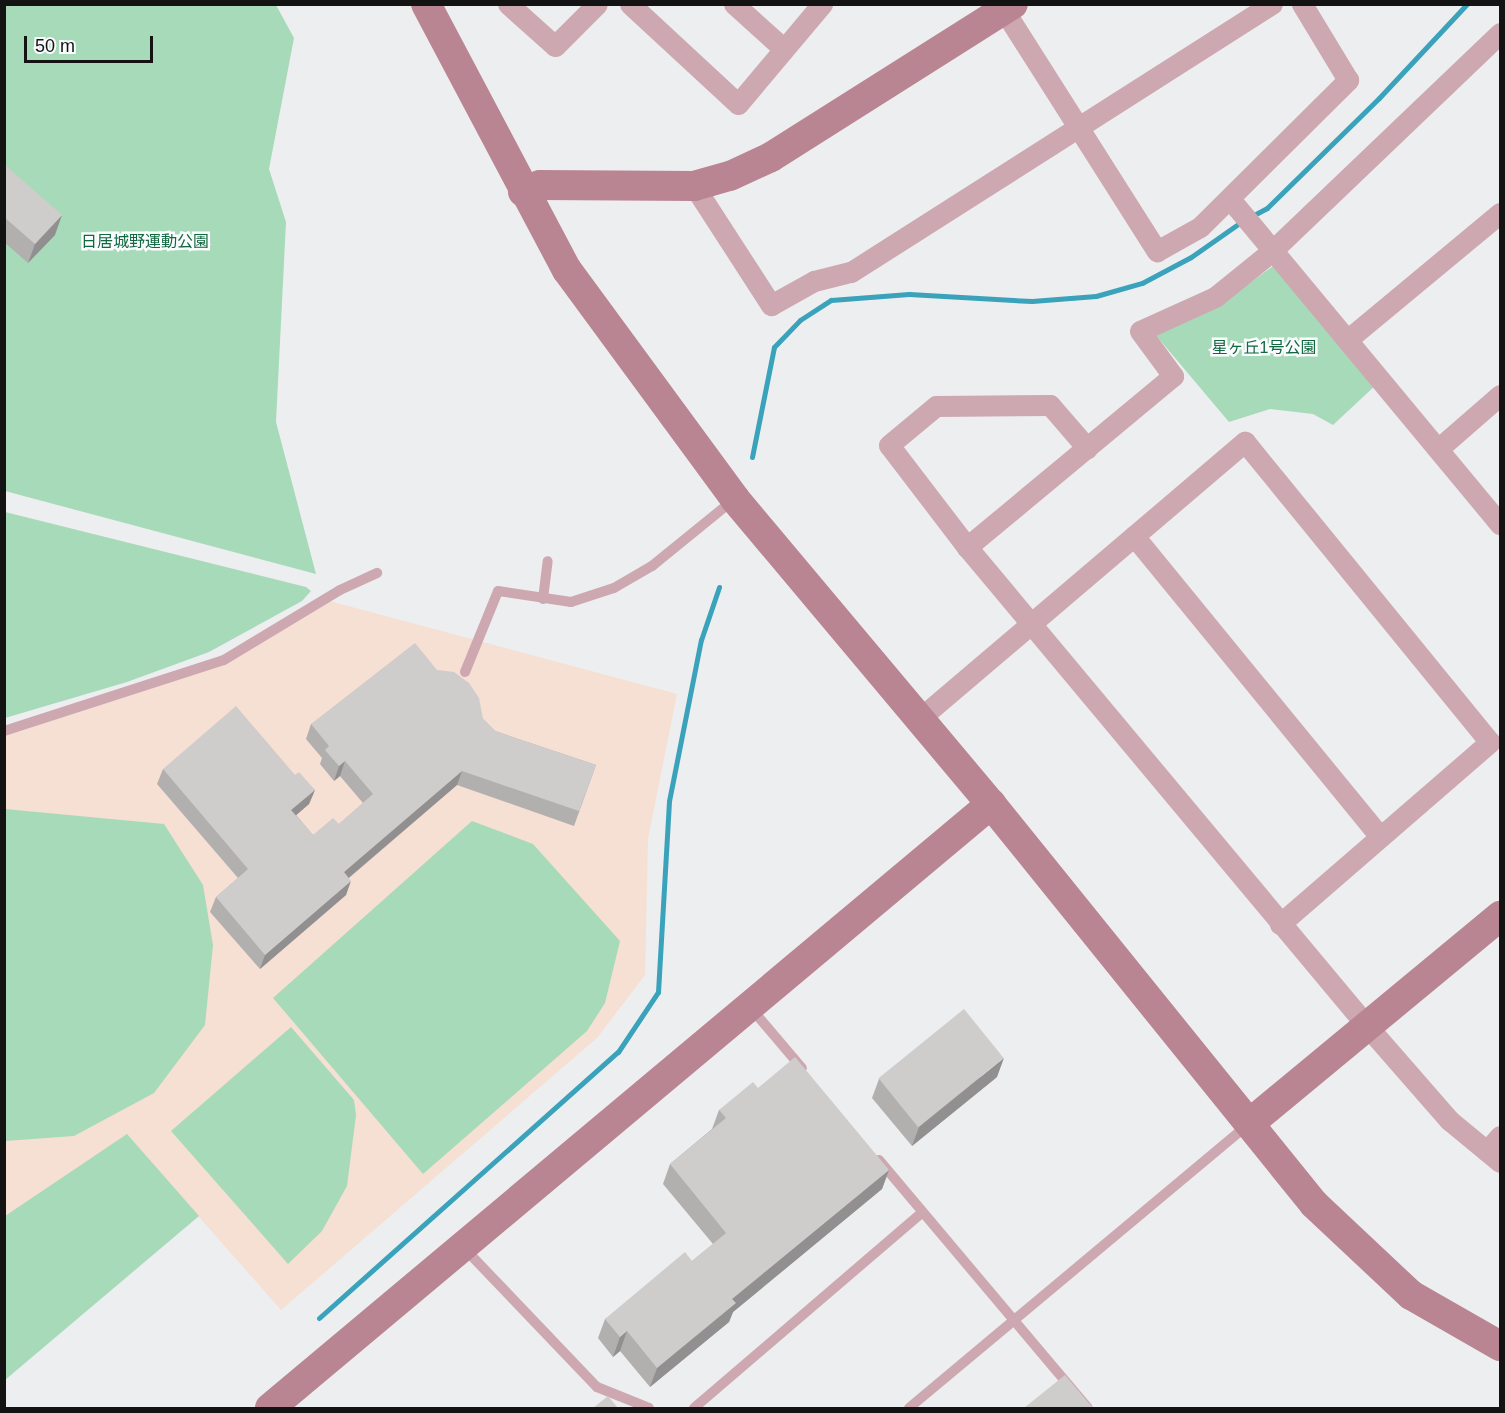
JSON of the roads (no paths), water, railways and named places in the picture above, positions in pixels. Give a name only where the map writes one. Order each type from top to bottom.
[{"type":"street","points":[[426,4],[522,192],[567,270],[735,499],[991,804],[1314,1204],[1411,1295],[1500,1346]]},
{"type":"street","points":[[508,4],[555,46],[597,4]]},
{"type":"street","points":[[630,4],[738,104],[822,4]]},
{"type":"street","points":[[734,4],[784,49]]},
{"type":"street","points":[[694,186],[771,305],[814,281],[851,272],[1080,130],[1272,4]]},
{"type":"street","points":[[522,192],[540,185],[694,186],[730,176],[771,157],[1005,7],[1157,251],[1200,227],[1347,80],[1302,4]]},
{"type":"street","points":[[967,547],[1173,376],[1140,332],[1215,297],[1272,251],[1500,33]]},
{"type":"street","points":[[1230,199],[1500,524]]},
{"type":"street","points":[[1347,340],[1500,213]]},
{"type":"street","points":[[1438,449],[1500,395]]},
{"type":"street","points":[[1087,448],[1050,405],[936,405],[889,445],[967,547],[1367,1026],[1449,1120],[1496,1150]]},
{"type":"street","points":[[919,719],[1245,442],[1490,742],[1379,835],[1280,924]]},
{"type":"street","points":[[1134,536],[1379,835]]},
{"type":"street","points":[[270,1408],[991,804]]},
{"type":"street","points":[[1250,1123],[1500,916]]},
{"type":"lane","points":[[465,672],[498,591],[571,602],[614,588],[652,566],[735,499]]},
{"type":"lane","points":[[543,599],[548,561]]},
{"type":"lane","points":[[4,731],[224,660],[340,590],[377,573]]},
{"type":"lane","points":[[750,1006],[810,1078]]},
{"type":"lane","points":[[909,1408],[1250,1123]]},
{"type":"lane","points":[[870,1150],[1088,1408]]},
{"type":"lane","points":[[694,1408],[923,1212]]},
{"type":"lane","points":[[462,1247],[597,1387],[649,1408]]},
{"type":"waterway","points":[[1252,216],[1267,208],[1379,98],[1467,4]]},
{"type":"waterway","points":[[752,457],[774,347],[800,320],[831,300],[909,294],[1032,301],[1096,296],[1142,283],[1191,257],[1241,222]]},
{"type":"waterway","points":[[319,1318],[618,1052],[658,992],[669,801],[701,640],[719,587]]},
{"type":"park label","name":"日居城野運動公園","points":[[145,242]]},
{"type":"park label","name":"星ヶ丘1号公園","points":[[1264,348]]}]
